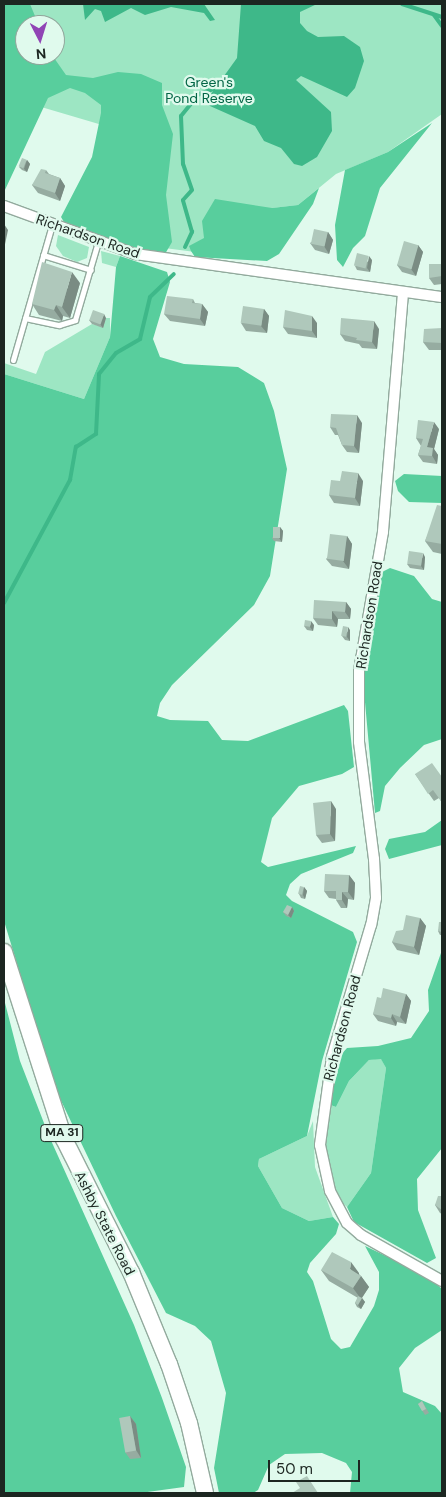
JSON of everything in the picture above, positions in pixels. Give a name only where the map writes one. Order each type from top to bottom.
[{"type":"main road","name":"Ashby State Road","points":[[4,952],[64,1139],[131,1272],[166,1356],[189,1423],[206,1493]]},
{"type":"street","name":"Richardson Road","points":[[4,206],[52,226],[98,242],[176,262],[320,278],[403,293],[383,532],[359,670],[359,742],[374,859],[376,898],[332,1057],[320,1145],[330,1191],[347,1223],[361,1235],[442,1281]]},
{"type":"street","points":[[403,293],[442,297]]},
{"type":"lane","points":[[13,360],[52,226]]},
{"type":"lane","points":[[25,318],[59,326],[75,320],[98,242]]},
{"type":"lane","points":[[43,255],[91,270]]},
{"type":"green space","name":"Green's Pond Reserve","points":[[4,4],[442,4],[442,114],[388,152],[336,174],[298,205],[272,208],[226,256],[118,242],[136,135],[4,96]]},
{"type":"green space","points":[[58,235],[89,247],[87,258],[77,262],[63,256],[56,246]]},
{"type":"green space","points":[[101,251],[120,256],[116,267],[102,263]]},
{"type":"green space","points":[[106,318],[110,318],[110,337],[84,399],[4,374],[4,363],[36,374],[45,352],[92,324],[103,327]]},
{"type":"green space","points":[[381,1058],[386,1068],[371,1173],[347,1207],[338,1199],[327,1166],[323,1138],[328,1104],[336,1107],[349,1081],[369,1060]]},
{"type":"green space","points":[[313,1121],[315,1167],[333,1217],[309,1221],[282,1208],[258,1166],[259,1159],[307,1136]]},
{"type":"shaded area","points":[[4,4],[30,4],[35,15],[15,15],[15,65],[59,65],[66,75],[93,78],[118,72],[141,74],[162,83],[162,105],[173,134],[166,195],[172,242],[165,254],[129,246],[64,222],[61,217],[92,157],[101,113],[101,105],[85,93],[70,88],[48,98],[4,192]]},
{"type":"shaded area","points":[[83,4],[204,4],[215,20],[210,21],[204,13],[171,7],[145,15],[131,8],[105,22],[101,11],[95,9],[85,20]]},
{"type":"shaded area","points":[[241,4],[317,4],[300,12],[300,23],[307,31],[318,37],[344,36],[360,47],[364,61],[355,88],[347,97],[301,76],[296,80],[331,112],[332,131],[317,157],[302,166],[294,164],[281,148],[264,141],[255,126],[210,106],[206,101],[237,58]]},
{"type":"shaded area","points":[[432,123],[380,188],[365,236],[353,248],[343,267],[337,260],[335,225],[345,170],[388,152]]},
{"type":"shaded area","points":[[319,188],[313,204],[279,254],[267,261],[195,257],[191,251],[189,246],[204,238],[202,221],[215,199],[272,208],[298,205]]},
{"type":"shaded area","points":[[120,256],[167,272],[170,282],[153,339],[160,357],[184,364],[238,367],[264,383],[274,411],[287,469],[270,576],[254,605],[172,685],[160,703],[157,716],[170,720],[208,721],[222,740],[248,741],[344,705],[348,711],[354,767],[342,774],[299,786],[272,818],[261,862],[268,867],[356,846],[353,853],[301,874],[290,884],[286,895],[292,901],[353,932],[357,942],[322,1061],[307,1136],[259,1159],[258,1166],[282,1208],[309,1221],[333,1217],[339,1224],[336,1234],[310,1263],[307,1272],[313,1281],[331,1339],[341,1349],[350,1347],[374,1306],[379,1290],[379,1272],[365,1246],[426,1275],[442,1289],[442,1330],[415,1348],[399,1368],[403,1392],[435,1406],[442,1414],[442,1493],[350,1493],[352,1472],[346,1463],[322,1453],[285,1454],[269,1465],[258,1490],[253,1493],[219,1493],[214,1468],[226,1393],[211,1341],[195,1326],[166,1313],[116,1216],[55,1088],[4,921],[4,374],[84,399],[110,337],[116,267]]},
{"type":"shaded area","points":[[404,474],[442,476],[442,503],[409,502],[398,491],[395,481]]},
{"type":"shaded area","points":[[390,568],[414,576],[432,599],[442,602],[442,739],[424,745],[400,768],[385,786],[380,811],[375,813],[363,680],[382,572]]},
{"type":"shaded area","points":[[442,820],[442,845],[389,859],[385,849],[389,839],[425,832]]},
{"type":"shaded area","points":[[442,950],[442,1148],[417,1179],[418,1210],[436,1258],[427,1263],[354,1222],[347,1207],[371,1173],[386,1068],[381,1059],[369,1060],[349,1081],[336,1107],[328,1104],[338,1058],[347,1048],[378,1046],[411,1038],[429,1011],[428,990]]},
{"type":"shaded area","points":[[4,999],[20,1061],[49,1136],[134,1325],[162,1398],[186,1467],[184,1487],[140,1493],[4,1493]]},
{"type":"building","points":[[22,158],[27,160],[23,168],[19,166]]},
{"type":"building","points":[[41,169],[46,170],[45,173],[60,178],[55,193],[32,185]]},
{"type":"building","points":[[314,229],[328,232],[325,247],[311,244]]},
{"type":"building","points":[[404,241],[418,245],[412,269],[397,265]]},
{"type":"building","points":[[357,253],[369,256],[365,269],[354,266]]},
{"type":"building","points":[[42,262],[72,272],[62,307],[56,305],[54,310],[32,304]]},
{"type":"building","points":[[429,264],[442,264],[442,276],[429,278]]},
{"type":"building","points":[[167,296],[193,299],[192,303],[202,304],[200,319],[164,314]]},
{"type":"building","points":[[243,306],[264,309],[261,326],[241,323]]},
{"type":"building","points":[[93,310],[104,314],[101,324],[89,320]]},
{"type":"building","points":[[285,310],[312,316],[312,331],[283,327]]},
{"type":"building","points":[[341,318],[374,321],[372,342],[356,340],[357,338],[340,334]]},
{"type":"building","points":[[442,328],[442,343],[423,342],[424,329]]},
{"type":"building","points":[[331,414],[357,415],[354,446],[342,445],[336,428],[330,427]]},
{"type":"building","points":[[418,420],[434,422],[427,447],[433,448],[432,456],[418,455],[423,439],[416,438]]},
{"type":"building","points":[[342,471],[358,473],[355,498],[329,495],[331,480],[340,481]]},
{"type":"building","points":[[437,505],[442,506],[442,544],[425,541]]},
{"type":"building","points":[[273,527],[280,527],[280,538],[273,538]]},
{"type":"building","points":[[330,534],[347,536],[344,561],[327,559]]},
{"type":"building","points":[[409,551],[423,553],[421,566],[407,564]]},
{"type":"building","points":[[314,600],[346,602],[345,612],[332,611],[332,619],[313,618]]},
{"type":"building","points":[[305,620],[311,621],[310,627],[304,626]]},
{"type":"building","points":[[343,626],[348,627],[346,637],[341,636]]},
{"type":"building","points":[[432,763],[442,777],[441,801],[433,790],[428,794],[415,774]]},
{"type":"building","points":[[331,801],[330,834],[316,835],[313,803]]},
{"type":"building","points":[[325,874],[349,875],[348,892],[342,892],[342,900],[336,900],[336,891],[324,891]]},
{"type":"building","points":[[300,886],[304,887],[302,895],[298,894]]},
{"type":"building","points":[[287,905],[292,907],[288,915],[283,912]]},
{"type":"building","points":[[406,915],[420,918],[414,947],[392,942],[396,931],[403,930]]},
{"type":"building","points":[[439,922],[442,922],[442,932],[438,931]]},
{"type":"building","points":[[383,988],[406,994],[400,1017],[392,1014],[391,1018],[373,1014],[377,997],[381,998]]},
{"type":"building","points":[[438,1196],[442,1196],[442,1210],[435,1205]]},
{"type":"building","points":[[332,1252],[351,1262],[350,1269],[361,1276],[353,1288],[321,1270]]},
{"type":"building","points":[[358,1296],[362,1298],[358,1305],[355,1303]]},
{"type":"building","points":[[422,1401],[426,1409],[422,1411],[418,1404]]},
{"type":"building","points":[[130,1416],[136,1450],[125,1452],[119,1418]]},
{"type":"building","points":[[307,1476],[318,1493],[292,1493],[300,1488],[296,1482]]},
{"type":"waterway","points":[[402,4],[442,17]]},
{"type":"waterway","points":[[434,15],[442,26]]},
{"type":"waterway","points":[[185,247],[192,232],[183,200],[192,190],[183,164],[181,116],[199,94],[216,88]]},
{"type":"waterway","points":[[4,603],[70,480],[76,447],[96,434],[99,374],[116,353],[140,339],[150,297],[174,274]]}]
